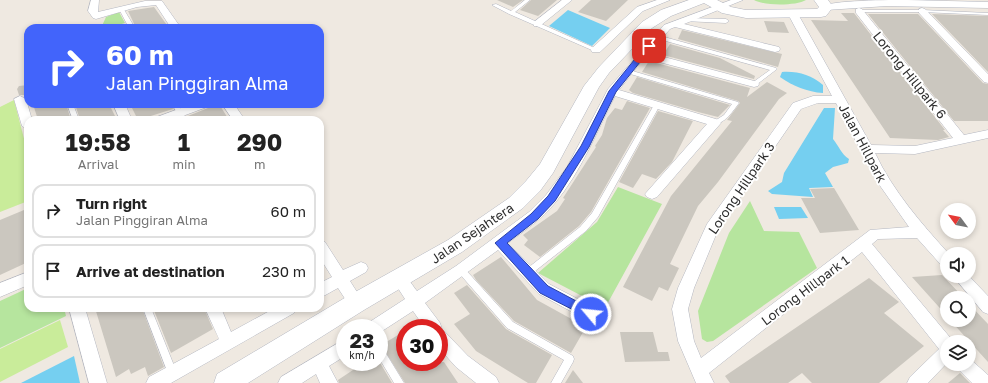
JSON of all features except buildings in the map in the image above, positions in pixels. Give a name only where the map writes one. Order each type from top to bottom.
[{"type":"main road","name":"Jalan Sejahtera","points":[[226,383],[356,303],[474,235],[516,203],[533,186],[547,168],[592,86],[604,70],[651,21],[666,13],[701,0]]},
{"type":"main road","points":[[706,0],[719,7],[746,14],[821,13],[824,3]]},
{"type":"street","points":[[93,24],[96,16],[93,11],[95,0]]},
{"type":"street","points":[[537,24],[568,0]]},
{"type":"street","points":[[596,50],[640,9],[666,0]]},
{"type":"street","points":[[388,319],[500,243],[534,216],[551,198],[585,147],[612,91],[657,37],[673,24],[739,0]]},
{"type":"street","points":[[96,16],[145,1],[156,1],[173,24]]},
{"type":"street","points":[[824,3],[853,4],[961,2],[978,3],[988,6]]},
{"type":"street","name":"Lorong Hillpark 6","points":[[859,11],[961,139]]},
{"type":"street","points":[[922,11],[988,80]]},
{"type":"street","name":"Jalan Hillpark","points":[[793,14],[867,149],[880,177],[920,232],[940,254]]},
{"type":"street","points":[[673,24],[775,49]]},
{"type":"street","points":[[642,54],[754,84]]},
{"type":"street","points":[[612,91],[715,123],[652,194]]},
{"type":"street","points":[[20,99],[25,116]]},
{"type":"street","name":"Lorong Hillpark 3","points":[[701,377],[686,341],[680,309],[686,288],[712,228],[797,106],[814,99],[840,100]]},
{"type":"street","points":[[170,116],[192,108]]},
{"type":"street","points":[[867,149],[914,150],[988,134]]},
{"type":"street","name":"Lorong Hillpark 1","points":[[701,377],[875,234],[920,232]]},
{"type":"street","points":[[500,243],[544,290],[591,314]]},
{"type":"street","points":[[864,244],[940,337]]},
{"type":"street","points":[[324,252],[356,303]]},
{"type":"street","points":[[324,289],[362,268]]},
{"type":"street","points":[[399,279],[427,319]]},
{"type":"street","points":[[0,290],[24,280]]},
{"type":"street","points":[[967,283],[988,306]]},
{"type":"street","points":[[79,312],[98,383]]},
{"type":"street","points":[[215,312],[228,342]]},
{"type":"street","points":[[155,383],[282,312]]},
{"type":"street","points":[[448,348],[464,364],[490,383]]},
{"type":"street","points":[[287,383],[336,353]]},
{"type":"street","points":[[916,383],[940,359]]},
{"type":"street","points":[[319,363],[329,383]]},
{"type":"street","points":[[972,371],[984,383]]},
{"type":"lane","points":[[511,13],[528,0]]},
{"type":"lane","points":[[494,5],[596,50]]},
{"type":"lane","points":[[120,9],[129,24]]},
{"type":"lane","points":[[859,11],[922,11],[988,14]]},
{"type":"lane","points":[[686,20],[726,21]]},
{"type":"lane","points":[[657,37],[774,69],[754,84]]},
{"type":"lane","points":[[629,72],[736,103],[726,116],[715,123]]},
{"type":"lane","points":[[527,273],[583,229],[595,215],[657,105]]},
{"type":"lane","points":[[461,270],[510,325],[570,359],[556,383]]},
{"type":"lane","points":[[149,312],[172,374]]},
{"type":"lane","points":[[388,365],[399,383]]},
{"type":"green space","points":[[754,0],[806,0],[795,3],[780,4],[765,3]]},
{"type":"green space","points":[[119,12],[125,23],[103,24],[106,17]]},
{"type":"green space","points":[[14,100],[24,139],[24,203],[0,212],[0,107]]},
{"type":"green space","points":[[618,187],[662,204],[605,308],[538,273],[597,222]]},
{"type":"green space","points":[[750,201],[764,231],[799,232],[817,268],[713,341],[707,342],[702,339],[698,311],[729,233]]},
{"type":"green space","points":[[24,290],[24,312],[65,312],[66,316],[0,348],[0,301]]},
{"type":"green space","points":[[60,320],[68,347],[0,382],[0,349]]},
{"type":"water","points":[[568,10],[610,28],[592,46],[549,26]]},
{"type":"water","points":[[782,72],[793,72],[809,76],[823,85],[823,93],[806,90],[790,83],[780,77]]},
{"type":"water","points":[[824,108],[835,108],[833,139],[849,159],[848,163],[833,167],[825,173],[833,187],[809,188],[813,197],[772,194],[768,191],[782,182],[784,173]]},
{"type":"water","points":[[774,207],[801,207],[808,218],[779,219]]},
{"type":"water","points":[[74,356],[80,383],[21,383]]},
{"type":"route","points":[[591,314],[544,290],[500,243],[534,216],[551,198],[572,169],[585,147],[612,91],[649,46]]}]
